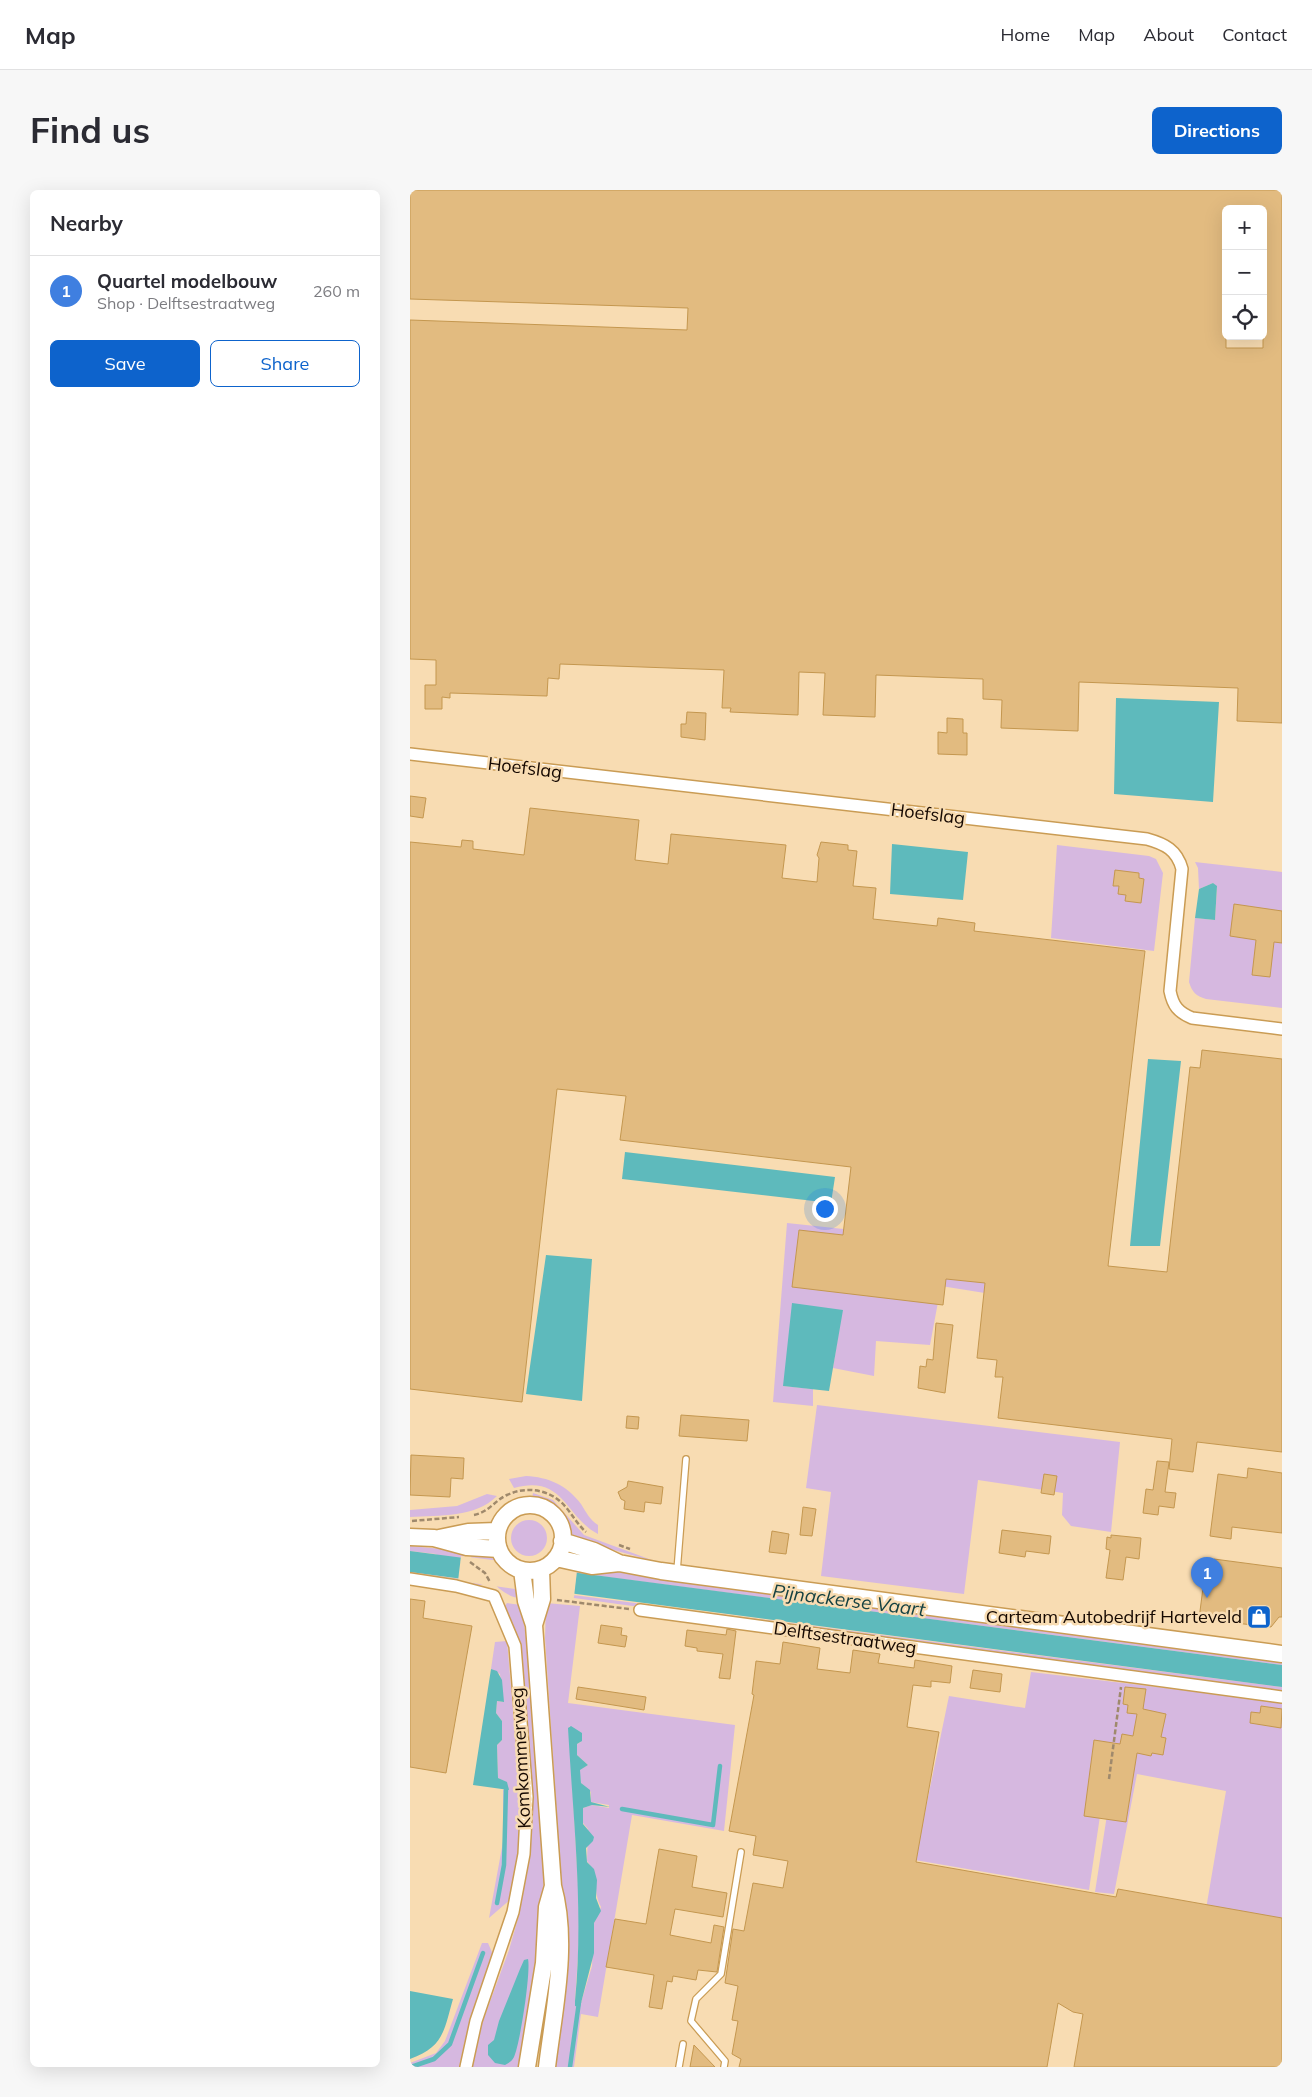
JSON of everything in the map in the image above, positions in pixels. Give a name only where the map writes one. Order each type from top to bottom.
[{"type":"main road","points":[[502,1554],[497,1531],[503,1517],[523,1505],[532,1504],[549,1510],[560,1524],[562,1541],[548,1564]]},
{"type":"main road","points":[[410,1537],[434,1538],[468,1532],[497,1531]]},
{"type":"main road","points":[[434,1538],[502,1554],[522,1570],[548,1564],[592,1566],[619,1563]]},
{"type":"main road","points":[[562,1541],[594,1551],[619,1563],[677,1573],[1282,1654]]},
{"type":"main road","name":"Komkommerweg","points":[[534,1625],[548,1564]]},
{"type":"main road","name":"Komkommerweg","points":[[522,1570],[525,1591],[534,1625],[554,1886],[559,1907],[559,1967],[547,2067]]},
{"type":"main road","name":"Komkommerweg","points":[[527,2067],[544,1963],[547,1907],[554,1886]]},
{"type":"street","name":"Hoefslag","points":[[410,754],[1147,839],[1158,842],[1170,848],[1179,858],[1182,869],[1170,991],[1173,1003],[1180,1012],[1192,1018],[1282,1029]]},
{"type":"street","points":[[410,1579],[493,1591]]},
{"type":"street","name":"Komkommerweg","points":[[466,2067],[476,2021],[513,1912],[524,1854],[527,1797],[515,1646],[493,1591]]},
{"type":"street","name":"Delftsestraatweg","points":[[640,1610],[1282,1697]]},
{"type":"lane","points":[[677,1573],[686,1459]]},
{"type":"lane","points":[[724,2067],[725,2061],[692,2021],[696,1999],[722,1974],[741,1852]]},
{"type":"lane","points":[[679,2067],[683,2044]]},
{"type":"path","points":[[470,1516],[489,1510],[508,1494],[532,1489],[556,1498],[588,1534]]},
{"type":"path","points":[[410,1521],[462,1517]]},
{"type":"path","points":[[616,1544],[633,1550]]},
{"type":"path","points":[[468,1558],[472,1565],[487,1575],[493,1591]]},
{"type":"path","points":[[542,1596],[640,1610]]},
{"type":"path","points":[[1109,1779],[1123,1676]]},
{"type":"shaded area","points":[[1057,845],[1149,856],[1156,859],[1163,873],[1154,951],[1051,938]]},
{"type":"shaded area","points":[[1195,862],[1282,872],[1282,1008],[1206,999],[1197,995],[1192,988],[1189,982],[1195,918],[1215,920],[1217,888],[1213,883],[1199,889],[1198,868]]},
{"type":"shaded area","points":[[787,1223],[1022,1248],[1016,1298],[941,1286],[930,1345],[876,1341],[874,1376],[833,1368],[842,1310],[783,1386],[813,1389],[813,1406],[773,1402]]},
{"type":"shaded area","points":[[817,1405],[1120,1442],[1111,1532],[1071,1526],[1062,1515],[1063,1493],[978,1480],[964,1594],[821,1576],[831,1492],[806,1488]]},
{"type":"shaded area","points":[[526,1476],[549,1480],[570,1492],[576,1497],[590,1518],[598,1525],[598,1534],[587,1527],[554,1492],[544,1487],[531,1485],[514,1488],[509,1479]]},
{"type":"shaded area","points":[[533,1493],[553,1500],[584,1535],[657,1562],[574,1539],[554,1510],[542,1502],[532,1499]]},
{"type":"shaded area","points":[[487,1494],[497,1496],[488,1503],[468,1512],[410,1517],[410,1510],[457,1506]]},
{"type":"shaded area","points":[[529,1520],[541,1526],[547,1538],[541,1550],[529,1556],[517,1550],[511,1538],[517,1526]]},
{"type":"shaded area","points":[[410,1546],[464,1551],[464,1557],[483,1584],[477,1586],[410,1577],[410,1572],[459,1579],[436,1554],[410,1551]]},
{"type":"shaded area","points":[[471,1552],[491,1557],[498,1561],[508,1572],[520,1598],[513,1597],[499,1588],[471,1558]]},
{"type":"shaded area","points":[[578,1567],[1282,1662],[1282,1665],[576,1573]]},
{"type":"shaded area","points":[[573,1595],[1282,1687],[1282,1691],[625,1605],[574,1598]]},
{"type":"shaded area","points":[[507,1603],[521,1605],[529,1656],[544,1878],[541,1936],[524,2067],[471,2067],[481,2026],[509,1950],[519,1915],[532,1828],[530,1777],[517,1638],[505,1606]]},
{"type":"shaded area","points":[[546,1603],[580,1606],[568,1703],[735,1725],[724,1831],[632,1815],[598,2017],[581,2014],[574,2067],[552,2067],[563,1910],[545,1638]],"holes":[[[569,1726],[581,1742],[577,1744],[577,1755],[588,1765],[579,1770],[581,1783],[591,1792],[591,1802],[609,1805],[609,1808],[592,1805],[583,1808],[583,1823],[588,1829],[587,1861],[595,1878],[598,1901],[601,1907],[594,1923],[592,1966],[580,2006],[575,2001],[579,1941],[579,1903]]]},
{"type":"shaded area","points":[[507,1641],[520,1791],[518,1856],[511,1899],[489,1918],[503,1842],[503,1790],[509,1790],[504,1781],[498,1778],[497,1745],[502,1740],[502,1721],[496,1713],[497,1701],[503,1702],[500,1674],[491,1669],[495,1642]]},
{"type":"shaded area","points":[[1031,1672],[1282,1702],[1282,1921],[1206,1909],[1226,1791],[1137,1774],[1114,1894],[1095,1892],[1114,1770],[1107,1769],[1089,1890],[915,1860],[949,1696],[1025,1708]]},
{"type":"shaded area","points":[[482,1943],[488,1943],[494,1957],[464,2045],[459,2067],[410,2067],[410,2063],[436,2053],[445,2041]]},
{"type":"water","points":[[1116,698],[1219,702],[1213,802],[1114,794]]},
{"type":"water","points":[[892,844],[968,852],[963,900],[890,894]]},
{"type":"water","points":[[1213,883],[1217,886],[1215,920],[1195,918],[1199,889]]},
{"type":"water","points":[[1148,1059],[1181,1061],[1160,1246],[1130,1246]]},
{"type":"water","points":[[625,1152],[835,1177],[831,1203],[622,1179]]},
{"type":"water","points":[[546,1255],[592,1259],[582,1401],[526,1394]]},
{"type":"water","points":[[792,1303],[843,1310],[829,1391],[783,1386]]},
{"type":"water","points":[[410,1551],[1282,1665],[1282,1687],[410,1572]]},
{"type":"water","points":[[491,1669],[497,1671],[502,1680],[504,1702],[497,1701],[496,1713],[502,1721],[502,1740],[497,1745],[498,1778],[507,1782],[509,1790],[473,1785]]},
{"type":"water","points":[[571,1726],[582,1733],[582,1741],[577,1744],[577,1755],[588,1765],[580,1770],[581,1783],[590,1790],[591,1802],[610,1807],[592,1805],[583,1808],[583,1824],[594,1837],[593,1841],[586,1848],[587,1862],[594,1869],[597,1880],[596,1898],[601,1911],[594,1923],[594,1953],[580,2007],[575,2006],[578,1899],[568,1728]]},
{"type":"water","points":[[528,1959],[529,1966],[522,2024],[516,2050],[511,2061],[505,2065],[495,2063],[488,2055],[488,2045],[494,2040],[499,2021],[520,1969],[524,1960]]},
{"type":"water","points":[[410,1991],[453,1999],[441,2036],[436,2043],[430,2049],[410,2059]]},
{"type":"pier","points":[[461,1556],[577,1571],[574,1597],[458,1581]]},
{"type":"building","points":[[410,190],[1282,190],[1282,723],[1237,721],[1238,688],[1079,682],[1078,731],[1001,728],[1002,700],[983,699],[983,679],[876,675],[875,717],[823,715],[825,673],[799,672],[798,715],[730,712],[731,708],[722,708],[724,670],[560,664],[559,679],[548,678],[547,696],[450,693],[450,698],[442,697],[442,709],[425,709],[425,685],[436,685],[436,660],[410,659],[410,320],[687,330],[688,308],[410,299]]},
{"type":"building","points":[[687,712],[706,713],[705,740],[681,737],[681,724],[686,724]]},
{"type":"building","points":[[947,718],[963,719],[963,733],[967,733],[967,755],[938,754],[938,732],[947,733]]},
{"type":"building","points":[[410,796],[426,798],[423,818],[410,816]]},
{"type":"building","points":[[530,808],[639,820],[635,860],[668,864],[671,834],[786,845],[782,878],[817,882],[819,858],[817,855],[821,842],[848,845],[848,850],[857,851],[853,886],[876,888],[873,919],[937,926],[938,918],[975,923],[974,931],[1145,951],[1108,1266],[1167,1272],[1190,1067],[1200,1068],[1202,1050],[1282,1059],[1282,1452],[1197,1442],[1193,1472],[1169,1469],[1172,1439],[998,1418],[1003,1377],[995,1377],[997,1360],[977,1358],[985,1283],[946,1279],[943,1305],[792,1287],[799,1230],[843,1235],[851,1167],[620,1140],[626,1096],[557,1089],[522,1402],[410,1389],[410,842],[461,847],[462,840],[473,841],[473,849],[524,855]]},
{"type":"building","points":[[1115,870],[1139,873],[1139,878],[1144,879],[1141,903],[1125,901],[1126,895],[1118,894],[1119,886],[1113,886]]},
{"type":"building","points":[[1234,904],[1282,911],[1282,943],[1274,942],[1270,977],[1252,975],[1256,940],[1230,936]]},
{"type":"building","points":[[936,1323],[953,1325],[945,1393],[918,1388],[920,1366],[926,1367],[927,1359],[933,1360]]},
{"type":"building","points":[[681,1415],[749,1420],[747,1441],[679,1436]]},
{"type":"building","points":[[627,1416],[639,1417],[638,1429],[626,1428]]},
{"type":"building","points":[[411,1455],[464,1458],[463,1479],[451,1478],[450,1497],[410,1495]]},
{"type":"building","points":[[1157,1461],[1169,1462],[1165,1492],[1176,1493],[1174,1508],[1159,1506],[1158,1515],[1143,1513],[1146,1489],[1153,1490]]},
{"type":"building","points":[[1248,1468],[1282,1473],[1282,1533],[1232,1527],[1231,1539],[1210,1536],[1218,1474],[1247,1478]]},
{"type":"building","points":[[1044,1474],[1057,1476],[1054,1495],[1041,1493]]},
{"type":"building","points":[[628,1481],[663,1487],[661,1504],[645,1502],[644,1512],[624,1509],[625,1501],[621,1499],[618,1492],[627,1487]]},
{"type":"building","points":[[803,1507],[816,1509],[812,1536],[800,1535]]},
{"type":"building","points":[[1002,1530],[1051,1536],[1049,1554],[1026,1551],[1025,1557],[999,1553]]},
{"type":"building","points":[[772,1531],[789,1534],[786,1554],[769,1552]]},
{"type":"building","points":[[1111,1535],[1141,1538],[1139,1559],[1126,1557],[1123,1580],[1106,1578],[1110,1550],[1106,1549],[1107,1537],[1111,1538]]},
{"type":"building","points":[[1214,1559],[1282,1568],[1282,1617],[1279,1617],[1271,1627],[1199,1619],[1205,1572],[1212,1573]]},
{"type":"building","points":[[410,1599],[425,1601],[423,1618],[472,1626],[446,1773],[410,1767]]},
{"type":"building","points":[[601,1625],[622,1628],[621,1635],[627,1636],[625,1647],[598,1643]]},
{"type":"building","points":[[727,1629],[736,1631],[730,1679],[719,1678],[723,1654],[697,1651],[697,1648],[685,1646],[687,1630],[726,1635]]},
{"type":"building","points":[[783,1642],[820,1648],[817,1669],[850,1673],[853,1650],[880,1654],[878,1663],[914,1668],[915,1660],[952,1666],[950,1683],[931,1681],[931,1687],[913,1685],[907,1727],[939,1732],[916,1862],[1116,1897],[1118,1889],[1282,1918],[1282,2067],[1074,2067],[1083,2014],[1073,2012],[1058,2003],[1047,2067],[739,2067],[741,2059],[732,2054],[738,2021],[732,2020],[738,1986],[725,1983],[733,1929],[744,1931],[753,1883],[783,1888],[788,1861],[753,1855],[756,1836],[729,1831],[754,1695],[752,1694],[756,1661],[780,1664]]},
{"type":"building","points":[[973,1670],[1002,1674],[1000,1692],[970,1688]]},
{"type":"building","points":[[578,1687],[646,1697],[644,1710],[576,1699]]},
{"type":"building","points":[[1125,1687],[1146,1689],[1143,1709],[1166,1714],[1161,1737],[1166,1738],[1163,1755],[1152,1753],[1151,1756],[1137,1753],[1126,1822],[1084,1816],[1094,1740],[1120,1744],[1122,1734],[1133,1736],[1137,1714],[1127,1713],[1128,1705],[1123,1704]]},
{"type":"building","points":[[1261,1706],[1282,1709],[1281,1728],[1250,1723],[1251,1712],[1260,1713]]},
{"type":"building","points":[[659,1849],[697,1856],[692,1887],[727,1893],[723,1917],[675,1909],[670,1935],[711,1943],[714,1925],[724,1927],[717,1972],[698,1970],[696,1980],[673,1976],[672,1982],[667,1981],[662,2009],[649,2007],[654,1975],[606,1967],[615,1919],[646,1924]]},
{"type":"building","points":[[694,2045],[715,2067],[690,2067]]},
{"type":"waterway","points":[[622,1809],[713,1825],[720,1766]]},
{"type":"waterway","points":[[497,1903],[504,1865],[506,1788]]},
{"type":"waterway","points":[[411,2067],[434,2059],[450,2044],[483,1953]]},
{"type":"waterway","points":[[570,2067],[579,2002]]},
{"type":"place","name":"Quartel modelbouw","points":[[1207,1598]]},
{"type":"place","name":"Carteam Autobedrijf Harteveld","points":[[1259,1617]]},
{"type":"water label","name":"Pijnackerse Vaart","points":[[849,1600]]}]
